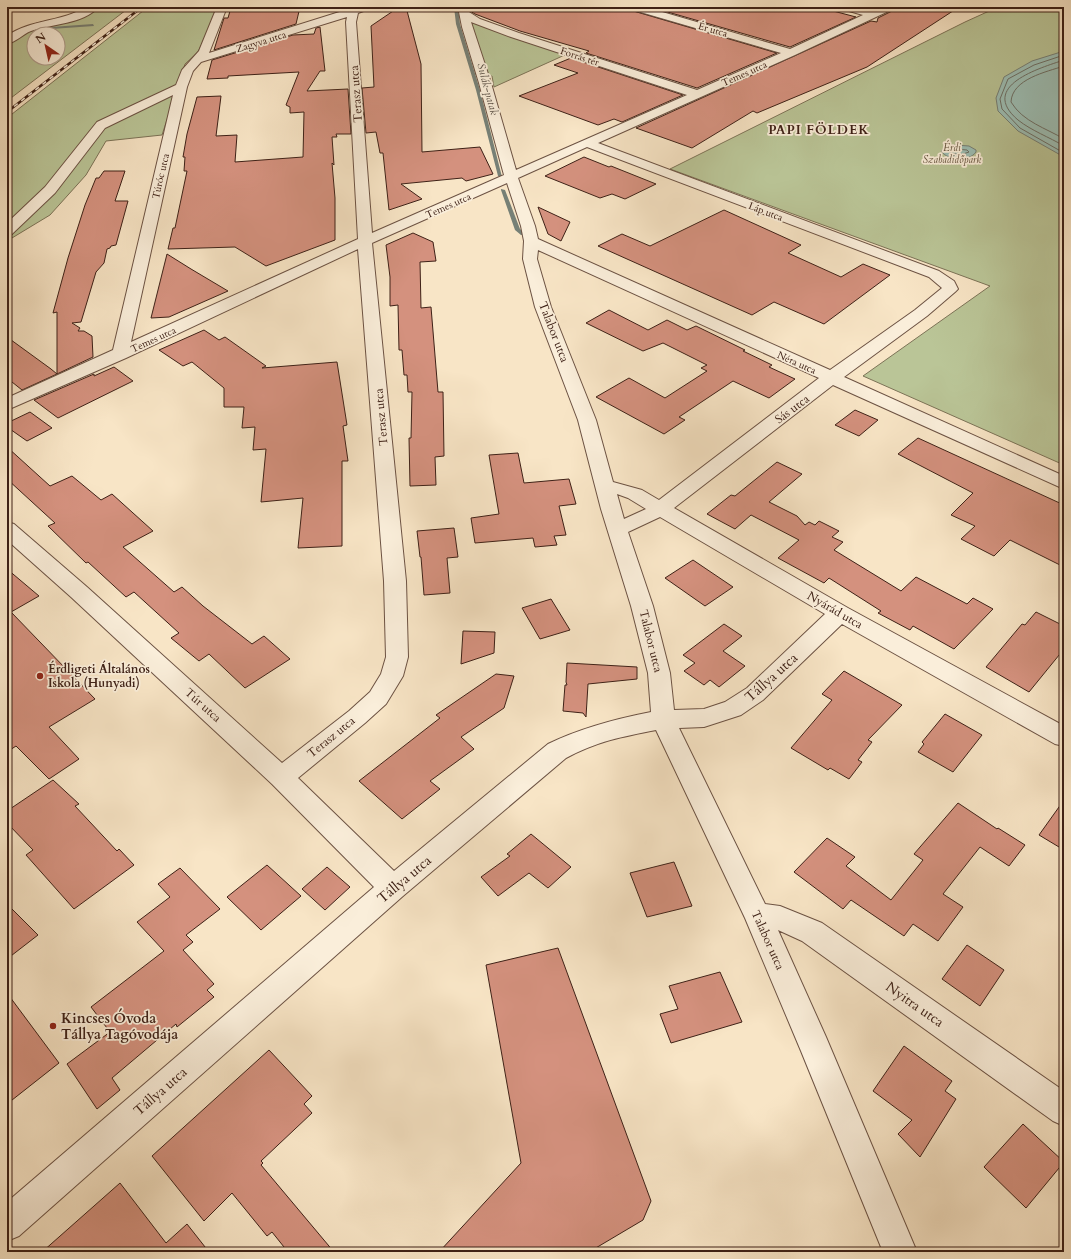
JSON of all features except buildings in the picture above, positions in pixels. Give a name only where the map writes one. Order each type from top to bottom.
[{"type":"street","points":[[7,33],[80,15],[93,7]]},
{"type":"street","name":"Túróc utca","points":[[120,354],[181,87],[188,70],[204,52],[222,7]]},
{"type":"street","name":"Ér utca","points":[[634,7],[791,52]]},
{"type":"street","points":[[846,7],[872,15]]},
{"type":"street","name":"Temes utca","points":[[7,405],[365,241],[587,144],[889,7]]},
{"type":"street","name":"Forrás tér","points":[[464,11],[476,21],[515,35],[696,94]]},
{"type":"street","name":"Talabor utca","points":[[464,11],[467,27],[485,83],[511,177],[528,226],[530,259],[543,307],[554,339],[573,381],[587,420],[611,509],[642,606],[659,673],[663,718],[679,755],[757,915],[815,1047],[900,1252]]},
{"type":"street","name":"Zagyva utca","points":[[197,60],[356,12]]},
{"type":"street","name":"Terasz utca","points":[[281,777],[378,698],[392,676],[397,657],[395,581],[365,241],[356,12]]},
{"type":"street","points":[[7,41],[21,30]]},
{"type":"street","points":[[7,231],[50,190],[101,125],[181,87]]},
{"type":"street","name":"Láp utca","points":[[587,144],[944,279]]},
{"type":"street","name":"Néra utca","points":[[530,241],[1064,483]]},
{"type":"street","name":"Sás utca","points":[[618,529],[646,518],[661,508],[833,378],[865,352],[921,313],[935,300],[946,294],[950,289],[949,284],[944,279]]},
{"type":"street","name":"Nyárád utca","points":[[606,487],[618,488],[635,494],[661,508],[840,613],[1064,737]]},
{"type":"street","name":"Túr utca","points":[[7,528],[281,777],[393,888]]},
{"type":"street","name":"Tállya utca","points":[[7,1224],[393,888],[557,751],[581,739],[600,733],[663,718],[704,718],[733,709],[755,694],[840,613]]},
{"type":"street","name":"Nyitra utca","points":[[757,915],[780,918],[812,932],[1064,1110]]},
{"type":"green space","points":[[99,7],[130,7],[66,56],[66,26],[29,26],[41,22],[86,15]]},
{"type":"green space","points":[[148,7],[219,7],[198,52],[185,64],[162,135],[106,141],[86,175],[50,215],[7,241],[7,118]]},
{"type":"green space","name":"Érdi Szabadidőpark","points":[[998,7],[1064,7],[1064,465],[863,376],[990,286],[670,169]]},
{"type":"green space","points":[[469,19],[567,54],[494,87],[492,76],[476,75],[461,20]]},
{"type":"green space","points":[[26,27],[26,66],[53,66],[7,101],[7,37]]},
{"type":"water","points":[[1064,51],[1064,157],[1018,131],[998,111],[996,98],[1004,77],[1032,61]]},
{"type":"water","points":[[955,145],[969,146],[976,150],[976,152],[964,159],[958,159],[948,157],[941,151],[944,148]]},
{"type":"waterway","name":"Sulák-patak","points":[[456,7],[458,24],[478,90],[500,176]]},
{"type":"waterway","name":"Sulák-patak","points":[[66,27],[93,25]]},
{"type":"waterway","name":"Sulák-patak","points":[[503,190],[518,230],[523,234]]},
{"type":"railway","points":[[7,112],[142,7]]},
{"type":"place","name":"Érdligeti Általános Iskola (Hunyadi)","points":[[40,676]]},
{"type":"place","name":"Kincses Óvoda Tállya Tagóvodája","points":[[53,1026]]},
{"type":"district","name":"PAPI FÖLDEK","points":[[819,129]]}]
